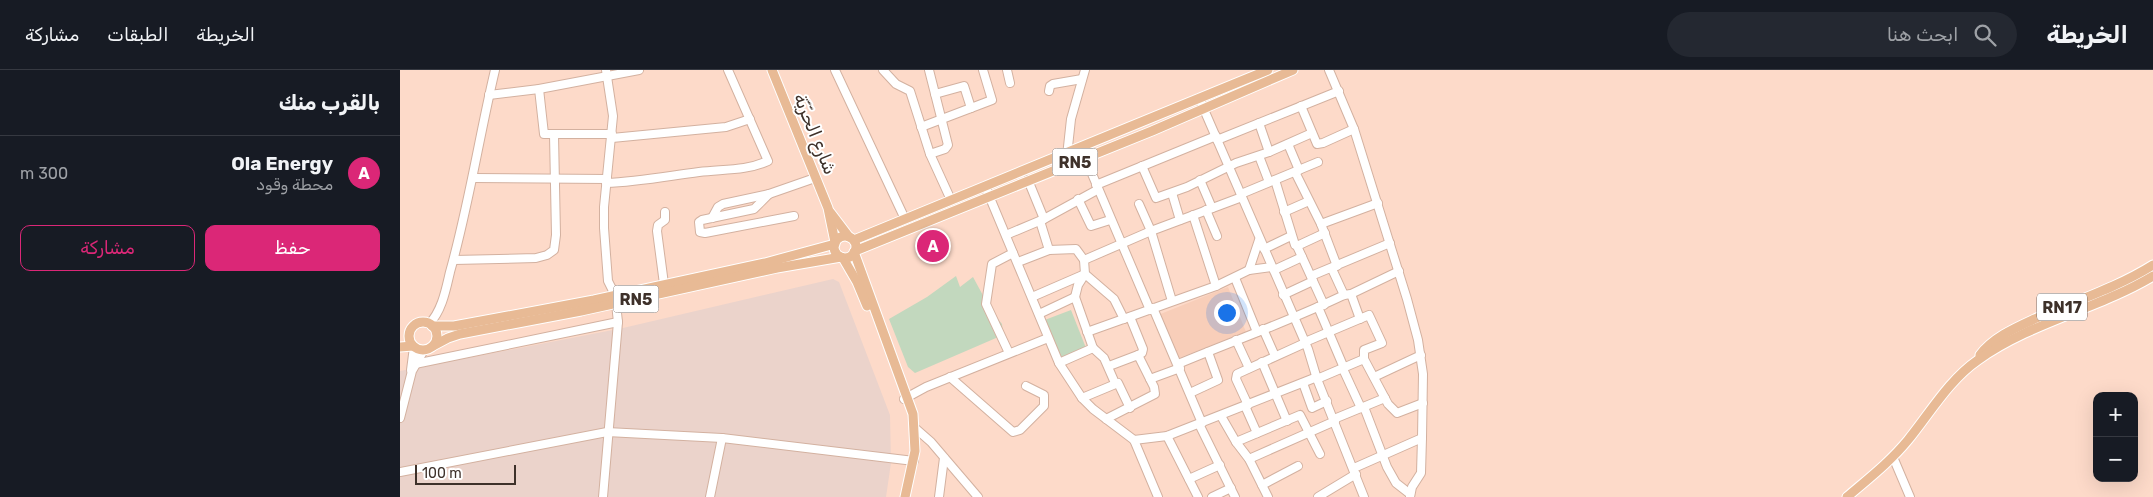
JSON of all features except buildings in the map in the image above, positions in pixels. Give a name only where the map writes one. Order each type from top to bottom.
[{"type":"main road","name":"شارع الحرّيّة","points":[[772,70],[829,210],[835,243]]},
{"type":"main road","name":"RN5","points":[[852,239],[1081,148],[1268,70]]},
{"type":"main road","name":"RN5","points":[[855,252],[1293,70]]},
{"type":"main road","name":"شارع الحرّيّة","points":[[829,210],[852,239]]},
{"type":"main road","points":[[901,497],[912,460],[906,398],[857,282],[842,257],[836,253],[835,243],[840,238],[852,239],[874,311],[906,398],[915,428],[912,460],[905,497]]},
{"type":"main road","name":"RN5","points":[[424,350],[460,334],[615,299],[664,284],[765,263],[835,243]]},
{"type":"main road","points":[[842,257],[850,257],[855,252]]},
{"type":"main road","name":"RN5","points":[[400,336],[410,331],[416,324],[462,324],[615,299],[842,257]]},
{"type":"main road","name":"RN17","points":[[1847,497],[1894,456],[1950,387],[1990,344],[2018,327],[2124,280],[2153,265]]},
{"type":"main road","name":"RN17","points":[[1977,360],[2024,334],[2153,276]]},
{"type":"main road","points":[[431,325],[437,333],[434,346]]},
{"type":"main road","points":[[410,331],[410,339],[413,346]]},
{"type":"main road","points":[[400,347],[413,346],[424,350]]},
{"type":"street","points":[[431,325],[437,316],[454,260],[495,70]]},
{"type":"street","points":[[489,96],[539,89],[607,73],[639,70]]},
{"type":"street","points":[[473,178],[639,182],[697,172],[739,170],[767,162],[769,160],[728,70]]},
{"type":"street","points":[[835,70],[905,219]]},
{"type":"street","points":[[883,70],[896,84],[910,91],[930,154],[951,200]]},
{"type":"street","points":[[929,70],[948,145],[945,149],[930,154]]},
{"type":"street","points":[[921,127],[993,99],[983,70]]},
{"type":"street","points":[[1007,70],[1010,84]]},
{"type":"street","points":[[1066,165],[1071,119],[1085,70]]},
{"type":"street","points":[[1259,156],[1272,181],[1291,236],[1312,279],[1328,332],[1383,456],[1396,483],[1410,495],[1413,484],[1421,473],[1423,403],[1421,356],[1399,271],[1378,203],[1354,130],[1329,70]]},
{"type":"street","points":[[602,497],[618,322],[615,299],[608,281],[604,214],[613,108],[607,73]]},
{"type":"street","points":[[1049,91],[1050,86],[1053,84],[1082,79]]},
{"type":"street","points":[[935,94],[964,86],[971,108]]},
{"type":"street","points":[[539,89],[543,132],[546,135],[612,136],[726,127],[750,119]]},
{"type":"street","points":[[1006,235],[1042,220],[1096,187],[1142,166],[1339,91]]},
{"type":"street","points":[[1199,98],[1305,343],[1364,497]]},
{"type":"street","points":[[1301,106],[1316,143],[1320,144],[1354,130]]},
{"type":"street","points":[[1259,123],[1269,152]]},
{"type":"street","points":[[1142,166],[1156,198],[1172,193],[1312,133]]},
{"type":"street","points":[[454,260],[536,258],[547,255],[554,250],[556,242],[554,135]]},
{"type":"street","points":[[1288,144],[1309,201],[1325,233],[1334,268],[1360,319]]},
{"type":"street","points":[[1081,148],[1110,220],[1179,366],[1201,423],[1235,497]]},
{"type":"street","points":[[1084,260],[1151,231],[1241,196],[1318,162]]},
{"type":"street","points":[[712,218],[718,207],[723,204],[769,194],[815,178]]},
{"type":"street","points":[[1028,180],[1042,220],[1049,250]]},
{"type":"street","points":[[1200,180],[1217,236]]},
{"type":"street","points":[[985,186],[1059,363],[1082,398],[1106,420],[1134,440],[1157,497]]},
{"type":"street","points":[[1172,193],[1180,220]]},
{"type":"street","points":[[769,194],[754,209],[700,221],[698,226],[700,232],[705,234],[794,216]]},
{"type":"street","points":[[1078,199],[1091,226],[1110,220]]},
{"type":"street","points":[[1284,212],[1309,201]]},
{"type":"street","points":[[1321,224],[1378,203]]},
{"type":"street","points":[[1139,204],[1151,231],[1172,301]]},
{"type":"street","points":[[664,284],[657,231],[658,225],[664,220],[665,212]]},
{"type":"street","points":[[1192,215],[1216,286]]},
{"type":"street","points":[[1297,246],[1325,233]]},
{"type":"street","points":[[1264,249],[1291,236]]},
{"type":"street","points":[[1249,270],[1260,240]]},
{"type":"street","points":[[1284,295],[1334,268],[1390,243]]},
{"type":"street","points":[[1018,262],[1049,250],[1076,249],[1084,260],[1086,274],[1114,299],[1127,318],[1143,349],[1142,353],[1109,366]]},
{"type":"street","points":[[1009,353],[988,311],[986,298],[992,264],[1014,253]]},
{"type":"street","points":[[1087,332],[1216,286],[1249,270],[1273,268],[1302,257]]},
{"type":"street","points":[[1150,379],[1208,352],[1293,318],[1399,271]]},
{"type":"street","points":[[1086,274],[1078,285],[1075,297],[1094,348],[1109,366],[1115,383]]},
{"type":"street","points":[[1032,297],[1086,274]]},
{"type":"street","points":[[1235,278],[1275,356]]},
{"type":"street","points":[[1039,314],[1075,297]]},
{"type":"street","points":[[1257,433],[1236,378],[1237,374],[1369,315],[1382,343],[1364,350],[1364,359],[1384,398],[1397,413],[1423,403]]},
{"type":"street","points":[[414,368],[618,322]]},
{"type":"street","points":[[906,398],[950,377],[1048,338]]},
{"type":"street","points":[[1236,340],[1249,368]]},
{"type":"street","points":[[413,346],[414,368]]},
{"type":"street","points":[[1059,363],[1094,348]]},
{"type":"street","points":[[400,418],[414,368],[424,350]]},
{"type":"street","points":[[1190,394],[1218,381],[1218,376],[1208,352]]},
{"type":"street","points":[[1106,420],[1155,394],[1138,355]]},
{"type":"street","points":[[1374,377],[1421,356]]},
{"type":"street","points":[[1134,440],[1167,436],[1364,359]]},
{"type":"street","points":[[1262,362],[1288,420]]},
{"type":"street","points":[[950,377],[1013,432],[1020,430],[1044,406],[1044,396],[1026,386]]},
{"type":"street","points":[[1082,398],[1115,383],[1120,384],[1130,408]]},
{"type":"street","points":[[1303,383],[1312,408],[1327,401]]},
{"type":"street","points":[[1249,459],[1309,434],[1334,420],[1384,398]]},
{"type":"street","points":[[1236,442],[1300,415],[1320,454]]},
{"type":"street","points":[[1221,416],[1236,442],[1249,459],[1268,497]]},
{"type":"street","points":[[915,428],[978,497]]},
{"type":"street","points":[[400,472],[607,432],[722,438],[912,460]]},
{"type":"street","points":[[1167,436],[1198,497]]},
{"type":"street","points":[[710,497],[722,438]]},
{"type":"street","points":[[1318,497],[1355,471],[1422,438]]},
{"type":"street","points":[[1894,456],[1910,497]]},
{"type":"street","points":[[939,497],[944,458]]},
{"type":"street","points":[[1189,479],[1220,465]]},
{"type":"street","points":[[1262,485],[1298,466]]},
{"type":"street","points":[[1212,497],[1231,488]]},
{"type":"street","points":[[1330,488],[1333,497]]},
{"type":"shaded area","points":[[833,279],[839,282],[890,415],[891,463],[886,497],[400,497],[400,371],[623,328]]},
{"type":"shaded area","points":[[1228,287],[1246,332],[1176,359],[1158,315]]},
{"type":"green space","points":[[956,276],[960,287],[973,277],[992,312],[1002,324],[1003,335],[915,373],[908,367],[889,319],[927,297]]},
{"type":"green space","points":[[1071,310],[1086,348],[1057,359],[1042,321]]},
{"type":"place","name":"Ola Energy","points":[[933,246]]}]
